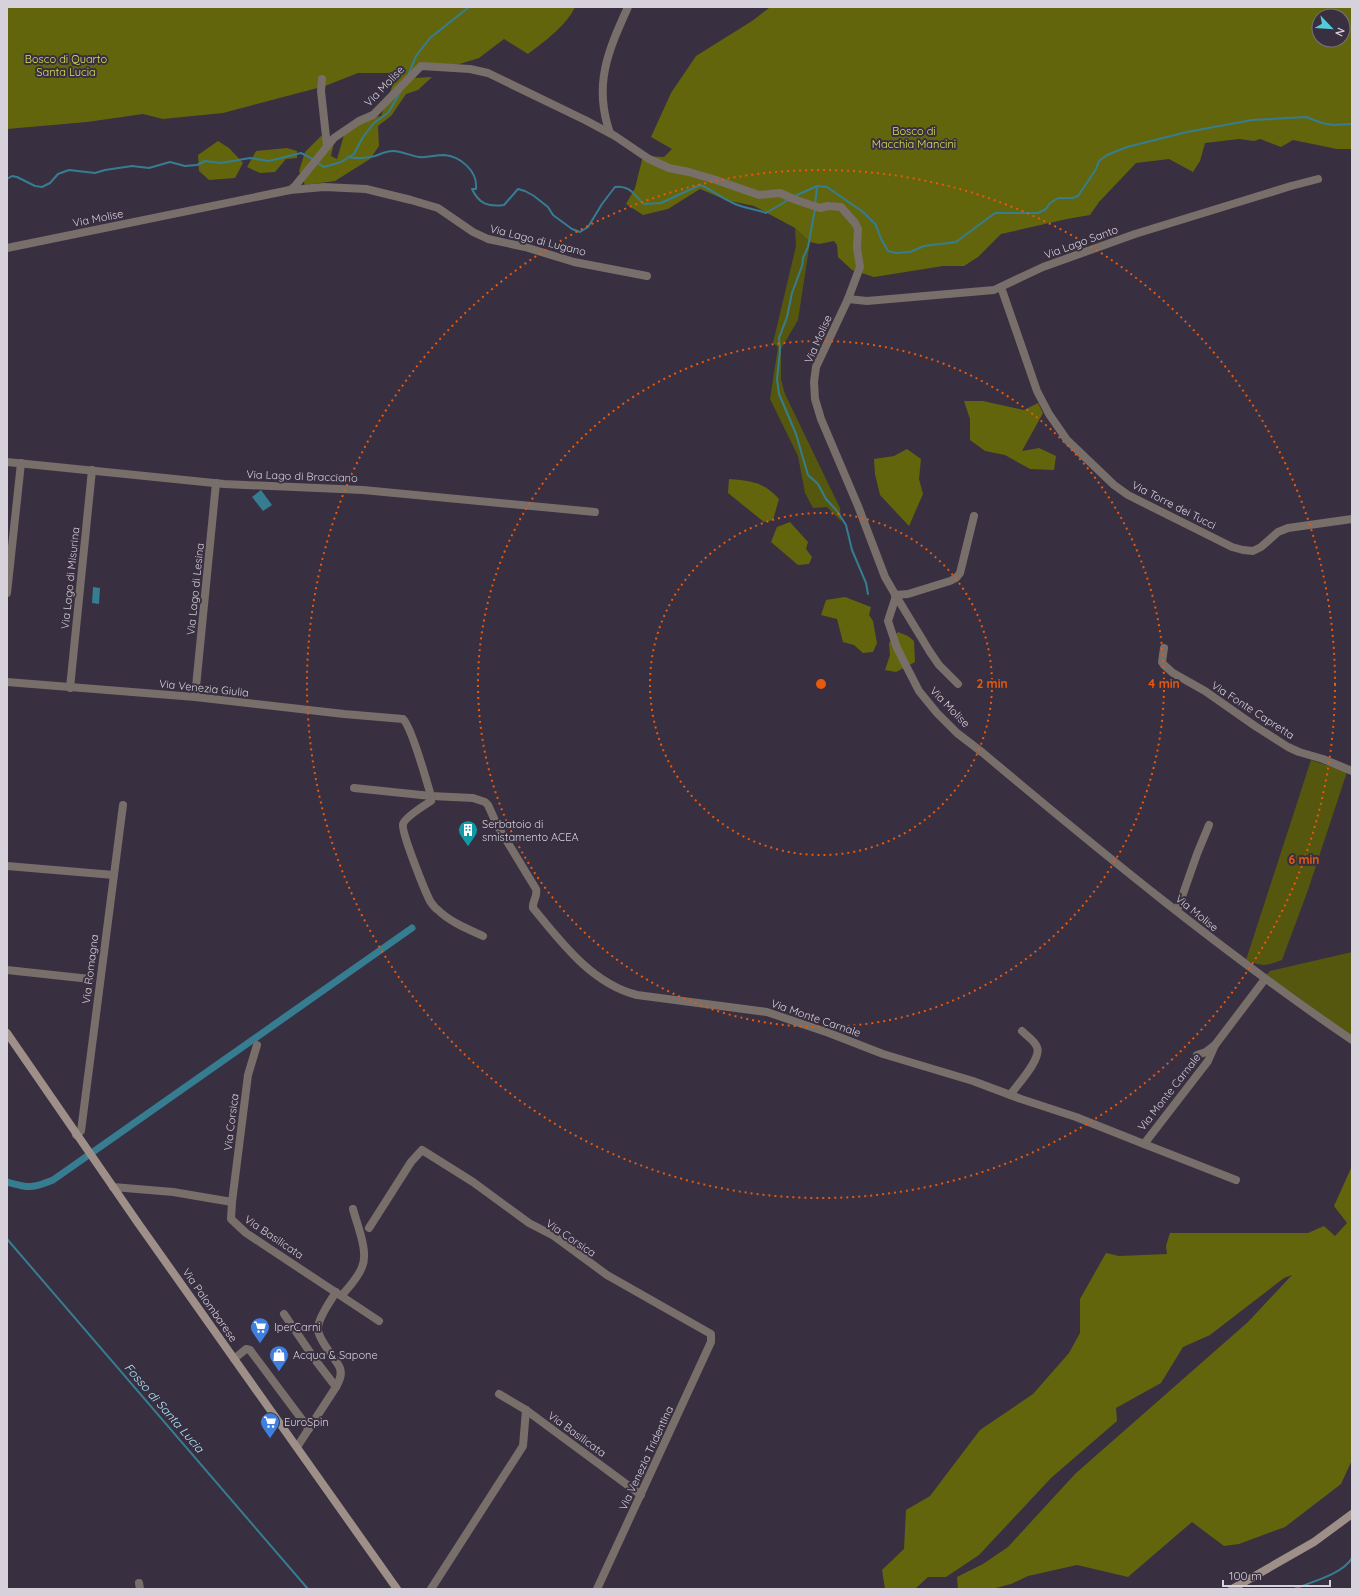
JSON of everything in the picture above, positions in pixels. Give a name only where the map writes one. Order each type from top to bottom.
[{"type":"main road","name":"Via Palombarese","points":[[7,1032],[94,1160],[398,1589]]},
{"type":"main road","points":[[1232,1589],[1314,1542],[1352,1514]]},
{"type":"street","points":[[610,133],[603,110],[602,80],[607,57],[628,7]]},
{"type":"street","name":"Via Molise","points":[[7,248],[290,190],[295,186],[327,146],[342,132],[359,121],[373,115],[413,72],[421,66],[483,71],[610,133],[643,155],[669,168],[696,174],[759,195],[780,193],[820,208],[828,206],[841,207],[856,223],[858,230],[857,248],[860,267],[848,299],[816,366],[814,382],[815,399],[821,419],[858,506],[885,577],[896,596],[888,621],[897,648],[919,691],[937,713],[957,733],[984,752],[1177,912],[1265,979],[1352,1040]]},
{"type":"street","points":[[322,78],[321,91],[327,146]]},
{"type":"street","name":"Via Lago Santo","points":[[848,299],[867,301],[988,291],[1001,287],[1043,267],[1135,234],[1318,179]]},
{"type":"street","name":"Via Lago di Lugano","points":[[290,190],[324,187],[349,188],[366,189],[392,195],[438,208],[474,232],[488,239],[524,247],[574,262],[647,276]]},
{"type":"street","name":"Via Torre dei Tucci","points":[[1001,287],[1034,385],[1049,414],[1067,440],[1114,484],[1128,495],[1232,547],[1246,551],[1257,550],[1275,534],[1288,528],[1352,520]]},
{"type":"street","name":"Via Lago di Bracciano","points":[[7,462],[216,483],[363,490],[595,512]]},
{"type":"street","points":[[7,593],[21,463]]},
{"type":"street","name":"Via Lago di Misurina","points":[[70,688],[92,470]]},
{"type":"street","name":"Via Lago di Lesina","points":[[195,697],[216,483]]},
{"type":"street","points":[[958,684],[939,665],[896,596],[908,594],[956,578],[961,569],[974,516]]},
{"type":"street","name":"Via Fonte Capretta","points":[[1164,648],[1162,662],[1173,673],[1205,691],[1255,726],[1288,746],[1352,771]]},
{"type":"street","name":"Via Venezia Giulia","points":[[7,682],[195,697],[344,714],[398,718],[404,720],[408,726],[431,798]]},
{"type":"street","points":[[354,788],[431,798]]},
{"type":"street","points":[[431,798],[406,819],[403,824],[408,846],[431,902],[447,917],[483,936]]},
{"type":"street","name":"Via Monte Carnale","points":[[431,798],[478,798],[486,803],[497,825],[536,889],[537,895],[532,904],[532,908],[586,967],[621,989],[632,994],[644,996],[767,1012],[829,1032],[890,1056],[973,1081],[1076,1117],[1144,1144],[1208,1061],[1214,1045],[1265,979]]},
{"type":"street","name":"Via Romagna","points":[[76,1134],[81,1131],[123,805]]},
{"type":"street","points":[[1177,912],[1197,854],[1209,825]]},
{"type":"street","points":[[7,866],[114,875]]},
{"type":"street","points":[[7,970],[90,979]]},
{"type":"street","points":[[1010,1095],[1038,1056],[1037,1046],[1022,1031]]},
{"type":"street","name":"Via Corsica","points":[[232,1202],[248,1075],[257,1045]]},
{"type":"street","points":[[1197,1055],[1206,1052],[1214,1045]]},
{"type":"street","points":[[1144,1144],[1236,1180]]},
{"type":"street","name":"Via Corsica","points":[[369,1228],[411,1162],[422,1150],[473,1182],[529,1223],[554,1236],[607,1275],[712,1336]]},
{"type":"street","points":[[113,1187],[165,1191],[232,1202]]},
{"type":"street","name":"Via Basilicata","points":[[232,1202],[230,1217],[238,1226],[379,1321]]},
{"type":"street","points":[[297,1448],[336,1387],[340,1377],[340,1368],[320,1335],[318,1327],[339,1294],[358,1274],[364,1260],[362,1244],[353,1209]]},
{"type":"street","points":[[284,1314],[316,1361],[336,1387]]},
{"type":"street","name":"Via Venezia Tridentina","points":[[597,1589],[711,1342],[712,1336]]},
{"type":"street","points":[[234,1359],[246,1349],[252,1351],[309,1429]]},
{"type":"street","name":"Via Basilicata","points":[[498,1394],[526,1410],[641,1495]]},
{"type":"street","points":[[431,1589],[523,1446],[526,1410]]},
{"type":"shaded area","points":[[795,228],[810,242],[798,320],[781,349],[781,379],[785,394],[840,508],[841,521],[827,507],[813,508],[805,493],[798,456],[770,399],[778,347],[773,343],[796,246]]},
{"type":"shaded area","points":[[1311,760],[1347,772],[1308,890],[1282,960],[1264,965],[1257,964],[1246,960]]},
{"type":"shaded area","points":[[1352,952],[1352,1036],[1266,975],[1270,971]]},
{"type":"green space","name":"Bosco di Quarto Santa Lucia","points":[[7,7],[575,7],[561,27],[528,54],[504,39],[479,58],[450,67],[427,63],[415,78],[432,77],[418,90],[406,94],[391,116],[378,126],[379,146],[370,159],[335,181],[305,185],[299,171],[305,152],[321,136],[334,142],[331,156],[337,159],[344,135],[364,119],[381,116],[392,87],[388,73],[358,73],[325,86],[223,113],[163,119],[143,114],[87,122],[7,129]]},
{"type":"green space","name":"Bosco di Macchia Mancini","points":[[775,7],[1352,7],[1352,149],[1337,149],[1293,140],[1281,147],[1260,139],[1254,141],[1239,139],[1205,143],[1200,161],[1193,172],[1169,159],[1136,163],[1099,202],[1090,215],[1001,234],[978,257],[964,266],[943,266],[874,277],[852,270],[838,257],[837,245],[834,241],[819,244],[810,242],[795,228],[754,206],[726,200],[700,189],[668,209],[643,215],[626,204],[635,188],[643,156],[664,157],[672,149],[651,137],[671,93],[696,56],[752,21],[769,8]]},
{"type":"green space","points":[[218,141],[229,148],[243,163],[235,178],[209,180],[199,171],[198,155]]},
{"type":"green space","points":[[287,148],[297,151],[297,158],[286,159],[275,172],[260,173],[247,167],[256,151]]},
{"type":"green space","points":[[964,401],[983,401],[1024,410],[1038,403],[1043,413],[1022,451],[1039,448],[1056,456],[1054,470],[1030,469],[1005,455],[985,451],[970,440],[970,419]]},
{"type":"green space","points":[[907,449],[921,459],[919,479],[923,494],[909,526],[880,495],[875,474],[874,459],[894,456]]},
{"type":"green space","points":[[729,479],[757,483],[773,493],[779,499],[773,520],[764,522],[728,493]]},
{"type":"green space","points":[[790,522],[808,542],[806,549],[812,557],[809,564],[798,565],[771,542],[777,527]]},
{"type":"green space","points":[[845,597],[871,607],[869,615],[873,621],[877,643],[873,652],[863,653],[854,645],[843,642],[837,619],[821,615],[826,600]]},
{"type":"green space","points":[[898,632],[908,636],[914,641],[915,662],[896,672],[885,670],[890,655],[889,643]]},
{"type":"green space","points":[[1352,1166],[1352,1460],[1341,1484],[1285,1527],[1239,1544],[1224,1546],[1192,1522],[1128,1577],[1077,1565],[1028,1576],[1011,1584],[992,1589],[958,1589],[957,1577],[983,1564],[1008,1547],[1075,1474],[1248,1322],[1292,1275],[1284,1278],[1210,1335],[1183,1347],[1161,1383],[1116,1408],[1117,1421],[1051,1478],[979,1555],[946,1577],[928,1577],[915,1589],[885,1589],[882,1570],[904,1549],[906,1510],[930,1496],[980,1430],[1033,1394],[1069,1353],[1080,1333],[1080,1299],[1106,1253],[1119,1256],[1167,1254],[1166,1246],[1170,1233],[1308,1233],[1324,1226],[1335,1236],[1347,1223],[1334,1206]]},
{"type":"water","points":[[261,490],[272,505],[263,511],[252,497]]},
{"type":"water","points":[[93,587],[100,588],[99,604],[92,603]]},
{"type":"waterway","points":[[409,73],[416,56],[430,38],[469,7]]},
{"type":"waterway","points":[[316,162],[324,167],[341,162],[354,154],[363,137],[374,123],[388,113],[401,91]]},
{"type":"waterway","points":[[795,196],[817,186],[827,187],[863,212],[876,225],[881,239],[888,251],[896,253],[910,252],[924,246],[956,242],[995,213],[1038,213],[1046,209],[1050,203],[1058,198],[1072,198],[1078,196],[1096,169],[1099,161],[1107,155],[1127,147],[1187,132],[1252,120],[1306,117],[1322,123],[1333,125],[1352,124]]},
{"type":"waterway","points":[[348,157],[369,157],[393,151],[419,157],[450,156],[462,161],[471,171],[476,182],[476,189],[472,189],[481,201],[489,205],[504,205],[518,189],[525,191],[548,207],[553,215],[572,229],[580,232],[588,227],[602,204],[615,187],[628,189],[644,204],[661,203],[700,185],[737,205],[766,213],[788,200]]},
{"type":"waterway","points":[[7,179],[12,176],[17,177],[35,186],[42,187],[50,183],[58,174],[69,170],[95,173],[132,166],[149,168],[170,162],[185,166],[197,165],[205,161],[221,163],[250,158],[269,161],[301,153],[313,159]]},
{"type":"waterway","points":[[815,205],[817,186]]},
{"type":"waterway","points":[[815,209],[808,247],[803,258],[802,266],[792,293],[787,317],[779,338],[780,350],[777,379],[779,394],[796,434],[808,475],[818,484],[826,499],[837,511],[846,525],[852,550],[866,583],[868,594]]},
{"type":"waterway","points":[[7,1182],[30,1187],[53,1180],[412,928]]},
{"type":"waterway","name":"Fosso di Santa Lucia","points":[[7,1239],[308,1589]]},
{"type":"waterway","points":[[1294,1589],[1342,1569],[1352,1558]]},
{"type":"place","name":"Serbatoio di smistamento ACEA","points":[[468,847]]},
{"type":"place","name":"IperCarni","points":[[260,1344]]},
{"type":"place","name":"Acqua & Sapone","points":[[279,1372]]},
{"type":"place","name":"EuroSpin","points":[[270,1439]]}]
